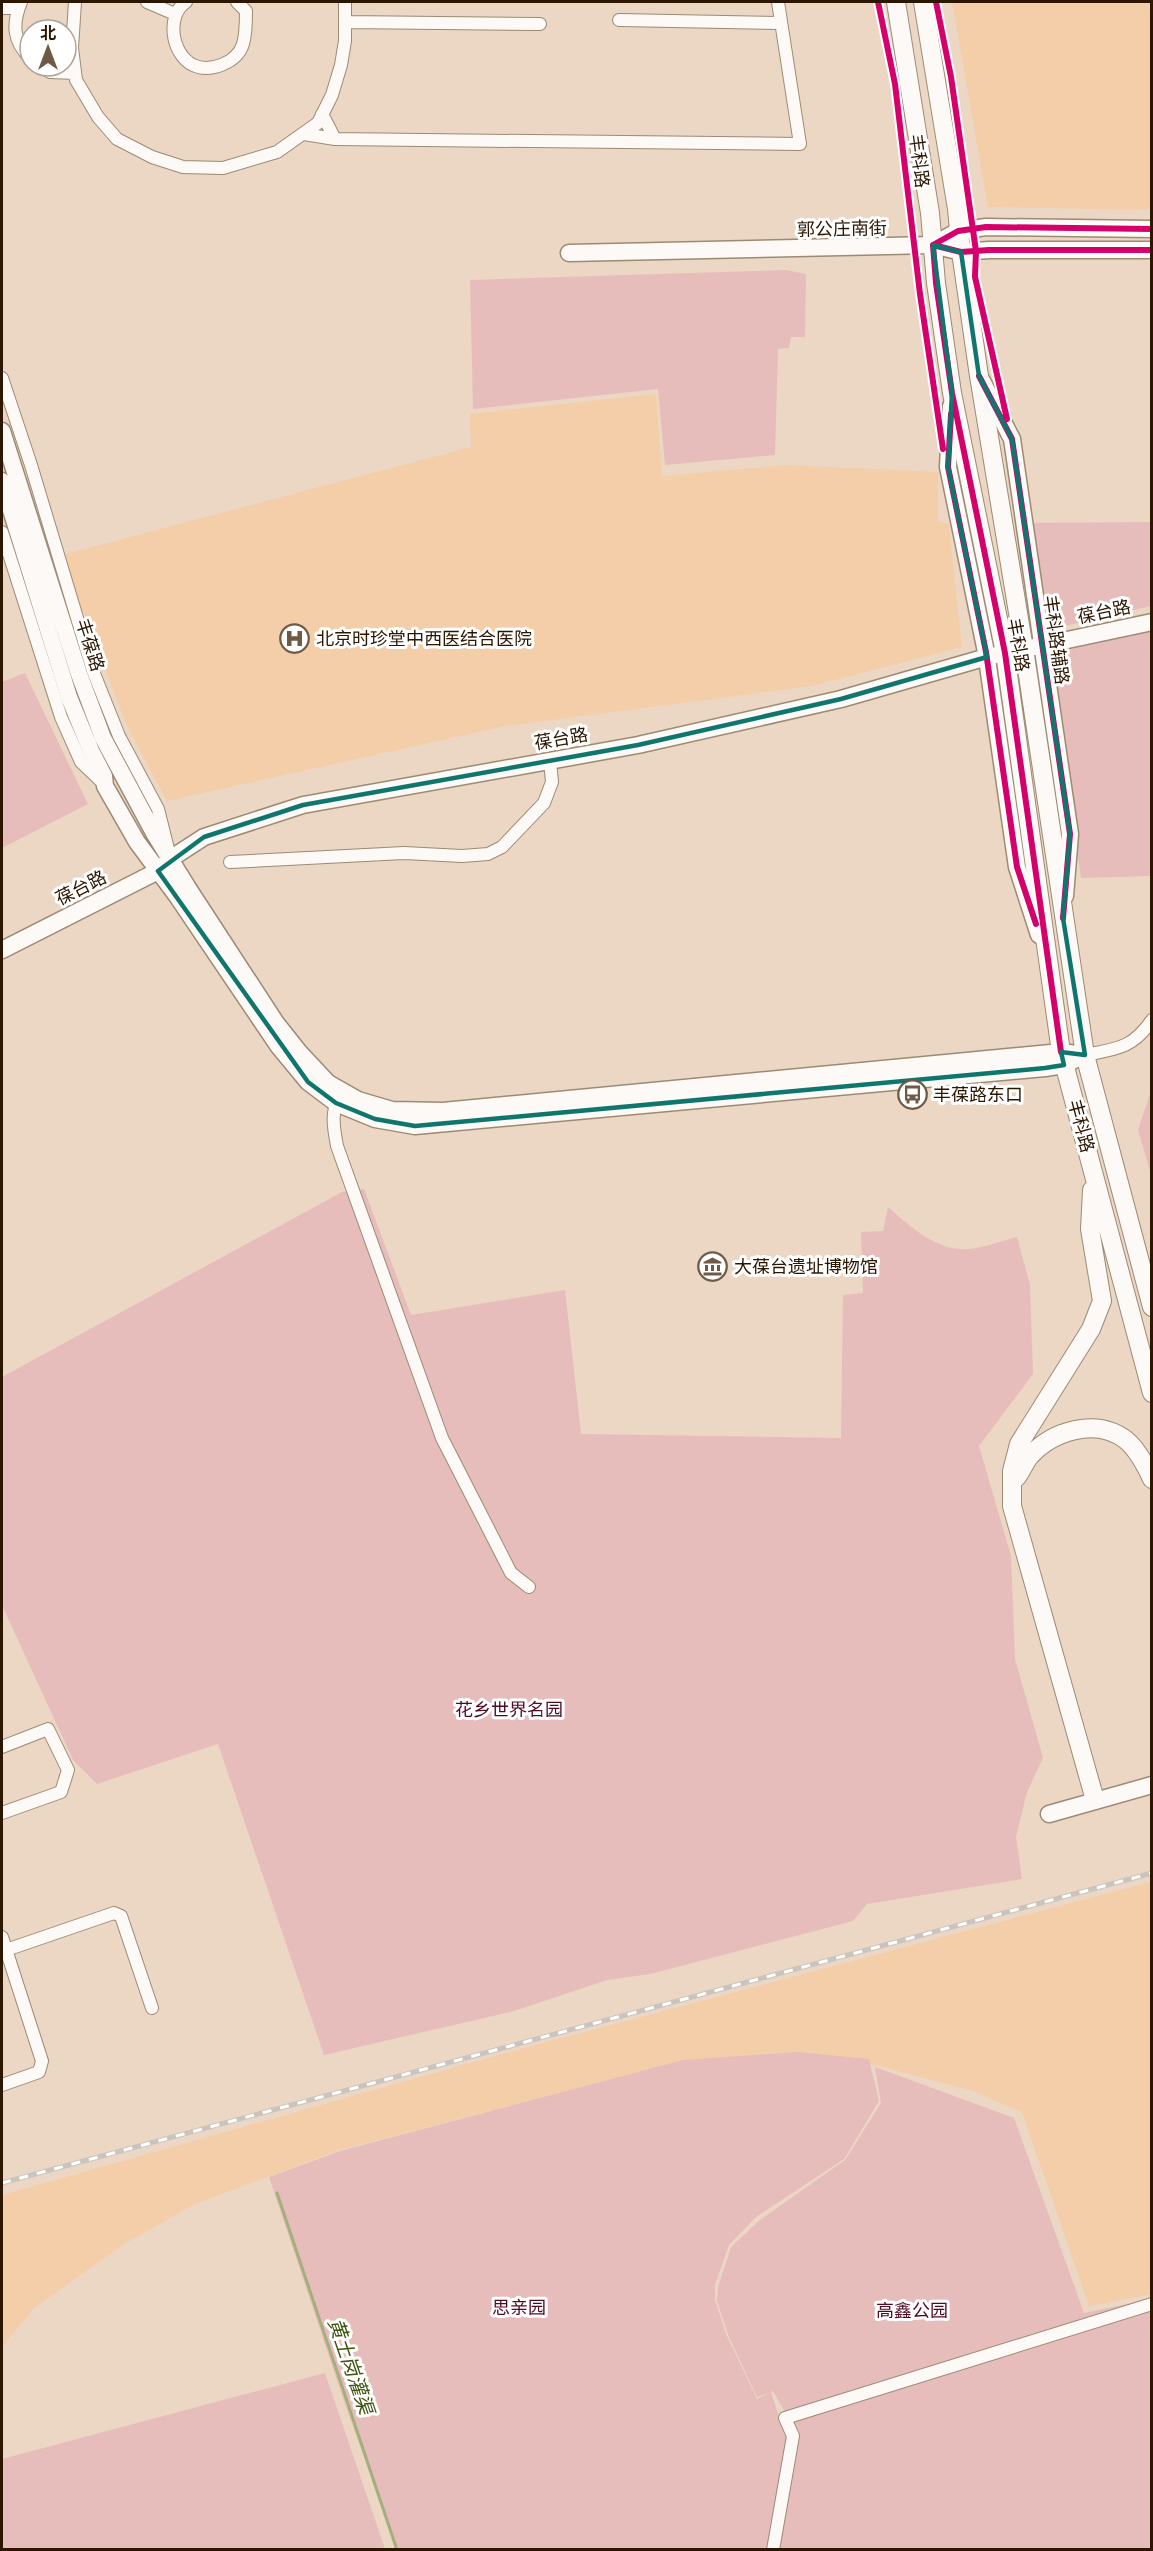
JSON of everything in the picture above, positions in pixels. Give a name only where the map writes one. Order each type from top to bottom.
[{"type":"main road","name":"丰科路","points":[[897,2],[933,245],[936,283],[952,393],[1005,653],[1063,1059],[1152,1393]]},
{"type":"main road","name":"丰科路","points":[[923,2],[955,197],[979,376],[1024,649],[1085,1055],[1152,1307]]},
{"type":"main road","points":[[1093,1170],[1090,1228],[1102,1301],[1091,1329],[1019,1444],[1012,1471],[1012,1506],[1095,1800]]},
{"type":"main road","points":[[1126,1212],[1152,1267]]},
{"type":"main road","points":[[1012,1506],[1017,1478],[1029,1457],[1047,1441],[1068,1432],[1089,1428],[1111,1433],[1127,1440],[1145,1464],[1152,1479]]},
{"type":"street","points":[[74,18],[75,2]]},
{"type":"street","points":[[147,2],[175,14]]},
{"type":"street","points":[[186,2],[175,14],[172,33],[182,54],[193,65],[212,68],[229,62],[242,46],[246,12],[237,2]]},
{"type":"street","points":[[76,78],[98,117],[117,139],[152,157],[183,167],[223,168],[253,161],[277,153],[318,123],[332,95],[341,65],[345,41],[345,2]]},
{"type":"street","points":[[304,134],[334,139],[800,144],[778,2]]},
{"type":"street","points":[[2,8],[20,5],[15,29],[18,42]]},
{"type":"street","points":[[620,20],[782,23]]},
{"type":"street","points":[[345,22],[540,24]]},
{"type":"street","points":[[322,114],[334,139]]},
{"type":"street","points":[[933,245],[958,231],[986,227],[1152,229]]},
{"type":"street","name":"郭公庄南街","points":[[568,253],[933,245],[961,252],[1152,250]]},
{"type":"street","name":"丰科路辅路","points":[[979,376],[1012,439],[1070,834],[1063,918]]},
{"type":"street","points":[[2,378],[31,465],[93,671],[118,736],[158,809],[161,865],[276,1023],[316,1071],[339,1098],[375,1119],[414,1126],[1063,1059],[1114,1050],[1129,1044],[1141,1035],[1152,1020]]},
{"type":"street","points":[[952,393],[948,467],[987,657],[1017,867],[1048,963]]},
{"type":"street","name":"丰葆路","points":[[2,431],[93,712],[161,865]]},
{"type":"street","name":"丰葆路","points":[[2,481],[69,697],[104,776],[105,786],[137,842],[161,865]]},
{"type":"street","points":[[2,532],[61,717],[81,762],[105,786]]},
{"type":"street","name":"葆台路","points":[[2,950],[161,865],[204,837],[303,805],[638,745],[841,699],[987,657],[1152,622]]},
{"type":"street","points":[[230,862],[404,853],[462,856],[488,854],[502,847],[544,804],[552,782],[550,761]]},
{"type":"street","name":"葆台路","points":[[2,938],[161,865]]},
{"type":"street","points":[[339,1098],[333,1124],[337,1146],[442,1438],[511,1574],[529,1587]]},
{"type":"street","points":[[2,1747],[48,1729],[68,1770],[61,1792],[2,1813]]},
{"type":"street","points":[[1049,1814],[1152,1785]]},
{"type":"street","points":[[6,1950],[114,1912],[121,1916],[152,2008]]},
{"type":"street","points":[[2,1937],[42,2061],[39,2072],[2,2085]]},
{"type":"street","points":[[773,2550],[793,2436],[784,2418],[1152,2304]]},
{"type":"highlighted area","points":[[933,245],[961,252],[979,376],[1012,439],[1070,834],[1063,918],[1085,1055],[1061,1052],[1064,1065],[1045,1068],[415,1126],[375,1119],[336,1103],[308,1082],[158,871],[204,837],[303,805],[638,745],[841,699],[987,657],[948,467],[952,393]]},
{"type":"shaded area","points":[[952,2],[1151,2],[1151,210],[988,207]]},
{"type":"shaded area","points":[[656,394],[662,476],[785,465],[938,472],[938,521],[949,524],[962,647],[812,686],[506,726],[167,801],[126,724],[62,555],[471,447],[470,414]]},
{"type":"shaded area","points":[[1151,1882],[1151,2294],[1089,2306],[1022,2112],[970,2090],[871,2064],[767,2055],[680,2062],[339,2150],[195,2204],[121,2246],[33,2309],[2,2347],[2,2195],[513,2051]]},
{"type":"green space","points":[[786,270],[806,274],[805,337],[791,337],[789,348],[778,349],[775,455],[665,465],[658,389],[473,409],[470,280]]},
{"type":"green space","points":[[1151,522],[1151,606],[1048,630],[1030,523]]},
{"type":"green space","points":[[1151,628],[1151,876],[1081,878],[1048,650]]},
{"type":"green space","points":[[25,673],[88,804],[2,848],[2,682]]},
{"type":"green space","points":[[1152,1091],[1151,1174],[1138,1130]]},
{"type":"green space","name":"花乡世界名园","points":[[364,1189],[411,1315],[565,1290],[581,1434],[841,1438],[843,1295],[863,1293],[861,1232],[883,1231],[888,1207],[925,1237],[946,1247],[970,1249],[1017,1237],[1030,1285],[1033,1374],[979,1446],[1011,1556],[1015,1659],[1043,1758],[1027,1792],[1016,1837],[1022,1879],[867,1904],[853,1921],[650,1974],[607,1980],[514,2011],[324,2055],[218,1744],[97,1784],[73,1760],[2,1605],[2,1377],[342,1192]]},
{"type":"green space","points":[[797,2052],[869,2059],[879,2101],[844,2159],[756,2217],[729,2245],[715,2285],[715,2300],[726,2334],[757,2399],[770,2393],[757,2397],[728,2335],[717,2301],[718,2287],[731,2247],[760,2220],[845,2160],[881,2103],[875,2067],[1014,2118],[1084,2313],[1151,2299],[1151,2549],[778,2549],[800,2438],[773,2391],[771,2392],[786,2438],[769,2549],[398,2549],[348,2413],[269,2177],[340,2151],[683,2060]]},
{"type":"green space","points":[[325,2373],[385,2549],[2,2549],[2,2459]]},
{"type":"waterway","name":"黄土岗灌渠","points":[[277,2193],[397,2550]]},
{"type":"railway","points":[[2,2183],[1152,1873]]},
{"type":"cycle path","points":[[878,2],[895,84],[920,294],[943,449]]},
{"type":"cycle path","points":[[936,2],[951,77],[976,251],[975,277],[1007,419]]},
{"type":"cycle path","points":[[933,245],[958,231],[986,227],[1152,229]]},
{"type":"cycle path","points":[[933,245],[936,283],[952,393],[1005,653],[1061,1052]]},
{"type":"cycle path","points":[[933,245],[961,252],[1152,250]]},
{"type":"cycle path","points":[[979,376],[1012,439],[1070,834],[1063,918]]},
{"type":"cycle path","points":[[951,414],[948,467],[986,652],[1017,867],[1036,924]]},
{"type":"place","name":"北京时珍堂中西医结合医院","points":[[295,639]]},
{"type":"place","name":"丰葆路东口","points":[[912,1095]]},
{"type":"place","name":"大葆台遗址博物馆","points":[[713,1267]]},
{"type":"park label","name":"思亲园","points":[[519,2308]]},
{"type":"park label","name":"高鑫公园","points":[[912,2311]]}]
